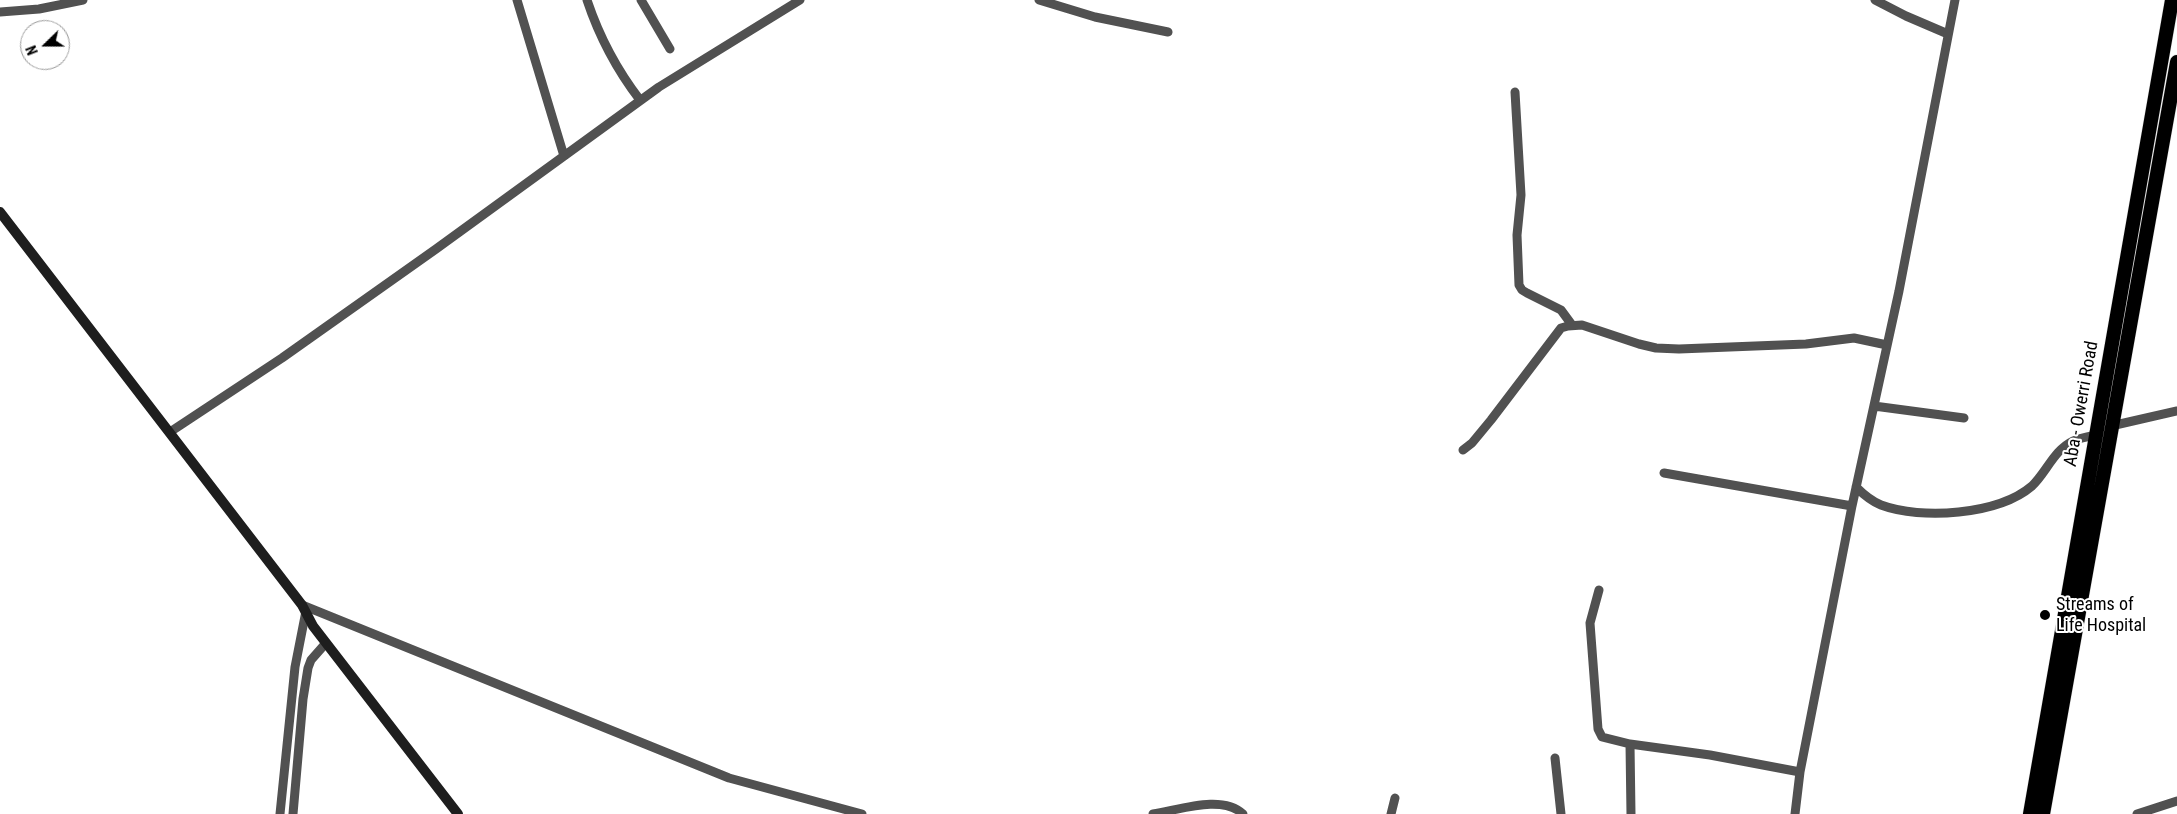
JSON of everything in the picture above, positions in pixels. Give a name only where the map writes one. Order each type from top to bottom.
[{"type":"highway","name":"Aba - Owerri Road","points":[[2030,814],[2172,0]]},
{"type":"highway","name":"Aba - Owerri Road","points":[[2043,814],[2177,62]]},
{"type":"main road","points":[[0,212],[304,608],[313,626],[458,814]]},
{"type":"street","points":[[0,12],[39,8],[83,0]]},
{"type":"street","points":[[517,0],[564,156]]},
{"type":"street","points":[[587,0],[598,28],[623,77],[640,100]]},
{"type":"street","points":[[641,0],[670,49]]},
{"type":"street","points":[[170,432],[282,358],[640,100],[800,0]]},
{"type":"street","points":[[1039,0],[1094,17],[1168,32]]},
{"type":"street","points":[[1875,0],[1948,34]]},
{"type":"street","points":[[1795,814],[1800,772],[1852,506],[1887,345],[1955,0]]},
{"type":"street","points":[[1515,92],[1521,195],[1517,235],[1519,284],[1522,290],[1561,310],[1572,325]]},
{"type":"street","points":[[1463,450],[1472,443],[1497,413],[1561,328],[1572,325],[1582,325],[1639,344],[1671,349],[1806,344],[1854,338],[1887,345]]},
{"type":"street","points":[[1874,406],[1964,418]]},
{"type":"street","points":[[2112,426],[2177,411]]},
{"type":"street","points":[[1856,487],[1878,504],[1893,508],[1940,512],[1984,508],[2019,494],[2032,486],[2060,451],[2072,441],[2095,435]]},
{"type":"street","points":[[1664,473],[1852,506]]},
{"type":"street","points":[[1599,590],[1590,622],[1598,729],[1602,737],[1630,744],[1800,772]]},
{"type":"street","points":[[280,814],[295,667],[304,608],[729,778],[862,814]]},
{"type":"street","points":[[293,814],[302,709],[308,668],[311,660],[326,643]]},
{"type":"street","points":[[1630,744],[1631,814]]},
{"type":"street","points":[[1555,758],[1560,814]]},
{"type":"street","points":[[1392,814],[1395,798]]},
{"type":"street","points":[[2137,814],[2177,801]]},
{"type":"street","points":[[1153,814],[1216,803],[1229,805],[1243,814]]},
{"type":"place","name":"Streams of Life Hospital","points":[[2045,615]]}]
